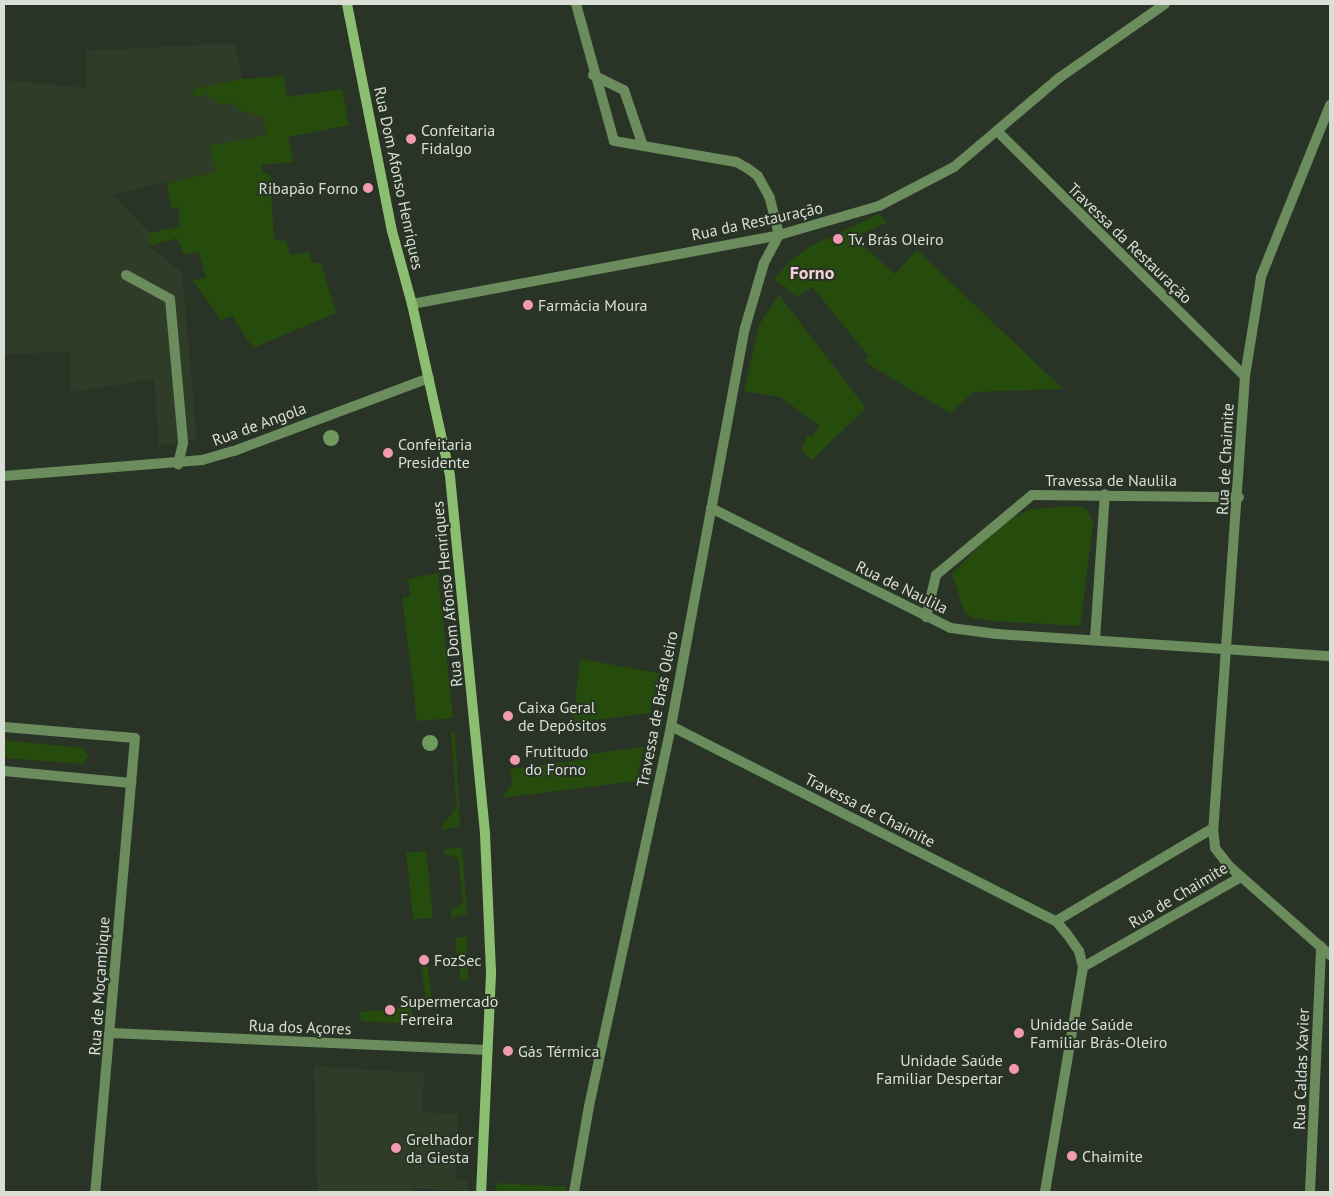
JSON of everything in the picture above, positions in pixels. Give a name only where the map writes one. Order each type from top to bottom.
[{"type":"main road","name":"Rua Dom Afonso Henriques","points":[[347,4],[392,231],[412,304],[450,476],[485,834],[491,974],[481,1192]]},
{"type":"street","points":[[576,4],[593,75],[614,141],[736,162],[747,168],[758,176],[770,198],[779,235]]},
{"type":"street","name":"Rua da Restauração","points":[[412,304],[779,235],[879,206],[917,189],[954,167],[1074,66],[1165,4]]},
{"type":"street","points":[[593,75],[624,90],[643,146]]},
{"type":"street","name":"Rua de Chaimite","points":[[1083,967],[1241,877],[1215,848],[1213,828],[1239,496],[1245,376],[1261,277],[1330,105]]},
{"type":"street","name":"Travessa da Restauração","points":[[997,131],[1245,376]]},
{"type":"street","name":"Travessa de Brás Oleiro","points":[[574,1192],[589,1106],[671,726],[745,328],[764,263],[779,235]]},
{"type":"street","points":[[126,275],[170,299],[183,443],[178,464]]},
{"type":"street","name":"Rua de Angola","points":[[4,476],[178,464],[234,451],[429,378]]},
{"type":"street","points":[[1095,638],[1105,494]]},
{"type":"street","name":"Travessa de Naulila","points":[[926,617],[936,576],[1032,495],[1239,496]]},
{"type":"street","name":"Rua de Naulila","points":[[711,508],[951,628],[997,634],[1095,638],[1330,656]]},
{"type":"street","name":"Travessa de Chaimite","points":[[671,726],[1056,921]]},
{"type":"street","name":"Rua de Moçambique","points":[[4,727],[135,738],[111,1033],[95,1192]]},
{"type":"street","points":[[4,771],[131,783]]},
{"type":"street","points":[[1045,1192],[1083,967],[1079,951],[1056,921],[1213,828]]},
{"type":"street","points":[[1241,877],[1330,954]]},
{"type":"street","name":"Rua Caldas Xavier","points":[[1310,1192],[1321,946]]},
{"type":"street","name":"Rua dos Açores","points":[[111,1033],[488,1050]]},
{"type":"shaded area","points":[[235,43],[242,79],[193,89],[194,98],[205,94],[220,105],[234,103],[236,109],[264,117],[266,136],[209,146],[216,172],[113,194],[149,233],[149,246],[182,272],[197,439],[159,446],[154,379],[71,392],[70,351],[4,355],[4,80],[87,88],[86,51]]},
{"type":"shaded area","points":[[314,1066],[424,1073],[422,1112],[459,1114],[455,1180],[468,1181],[468,1191],[413,1188],[413,1192],[317,1192]]},
{"type":"green space","points":[[284,76],[287,97],[342,89],[349,125],[288,137],[294,162],[262,165],[263,173],[270,174],[274,239],[286,241],[290,255],[309,252],[312,263],[321,263],[336,313],[253,348],[232,316],[221,320],[192,280],[206,278],[199,252],[184,255],[177,238],[149,246],[149,233],[179,227],[179,207],[171,208],[167,183],[216,172],[209,146],[266,135],[264,117],[236,109],[234,103],[220,105],[205,94],[194,98],[193,89],[242,79]]},
{"type":"green space","points":[[879,214],[887,222],[854,238],[895,274],[917,250],[1063,389],[974,392],[950,413],[868,364],[865,360],[869,357],[812,287],[797,297],[774,279],[791,260],[811,246]]},
{"type":"green space","points":[[779,295],[866,408],[812,460],[801,450],[808,435],[812,437],[820,426],[780,397],[744,391],[759,325]]},
{"type":"green space","points":[[1077,506],[1087,509],[1093,523],[1080,626],[993,621],[972,618],[964,611],[952,574],[989,536],[1009,520],[1031,509]]},
{"type":"green space","points":[[438,573],[453,718],[417,721],[402,597],[408,598],[410,593],[408,579]]},
{"type":"green space","points":[[580,659],[659,673],[650,713],[573,723]]},
{"type":"green space","points":[[455,732],[460,826],[443,830],[442,825],[457,808],[451,733]]},
{"type":"green space","points":[[4,740],[83,748],[89,756],[83,764],[4,758]]},
{"type":"green space","points":[[644,747],[636,781],[502,798],[512,784],[510,769],[590,759],[589,754]]},
{"type":"green space","points":[[462,848],[467,914],[452,918],[450,911],[463,902],[458,858],[444,854],[445,849]]},
{"type":"green space","points":[[426,851],[433,918],[413,920],[406,853]]},
{"type":"green space","points":[[467,937],[468,980],[461,981],[455,938]]},
{"type":"green space","points":[[427,961],[432,1004],[426,1004],[421,962]]},
{"type":"green space","points":[[411,1007],[413,1024],[361,1021],[360,1012]]},
{"type":"green space","points":[[497,1183],[566,1187],[566,1192],[496,1192]]},
{"type":"place","name":"Confeitaria Fidalgo","points":[[411,139]]},
{"type":"place","name":"Ribapão Forno","points":[[368,188]]},
{"type":"place","name":"Tv. Brás Oleiro","points":[[838,239]]},
{"type":"place","name":"Farmácia Moura","points":[[528,305]]},
{"type":"place","name":"Confeitaria Presidente","points":[[388,453]]},
{"type":"place","name":"Caixa Geral de Depósitos","points":[[508,716]]},
{"type":"place","name":"Frutitudo do Forno","points":[[515,760]]},
{"type":"place","name":"FozSec","points":[[424,960]]},
{"type":"place","name":"Supermercado Ferreira","points":[[390,1010]]},
{"type":"place","name":"Unidade Saúde Familiar Brás-Oleiro","points":[[1019,1033]]},
{"type":"place","name":"Gás Térmica","points":[[508,1051]]},
{"type":"place","name":"Unidade Saúde Familiar Despertar","points":[[1014,1069]]},
{"type":"place","name":"Grelhador da Giesta","points":[[396,1148]]},
{"type":"place","name":"Chaimite","points":[[1072,1156]]},
{"type":"district","name":"Forno","points":[[812,273]]}]
